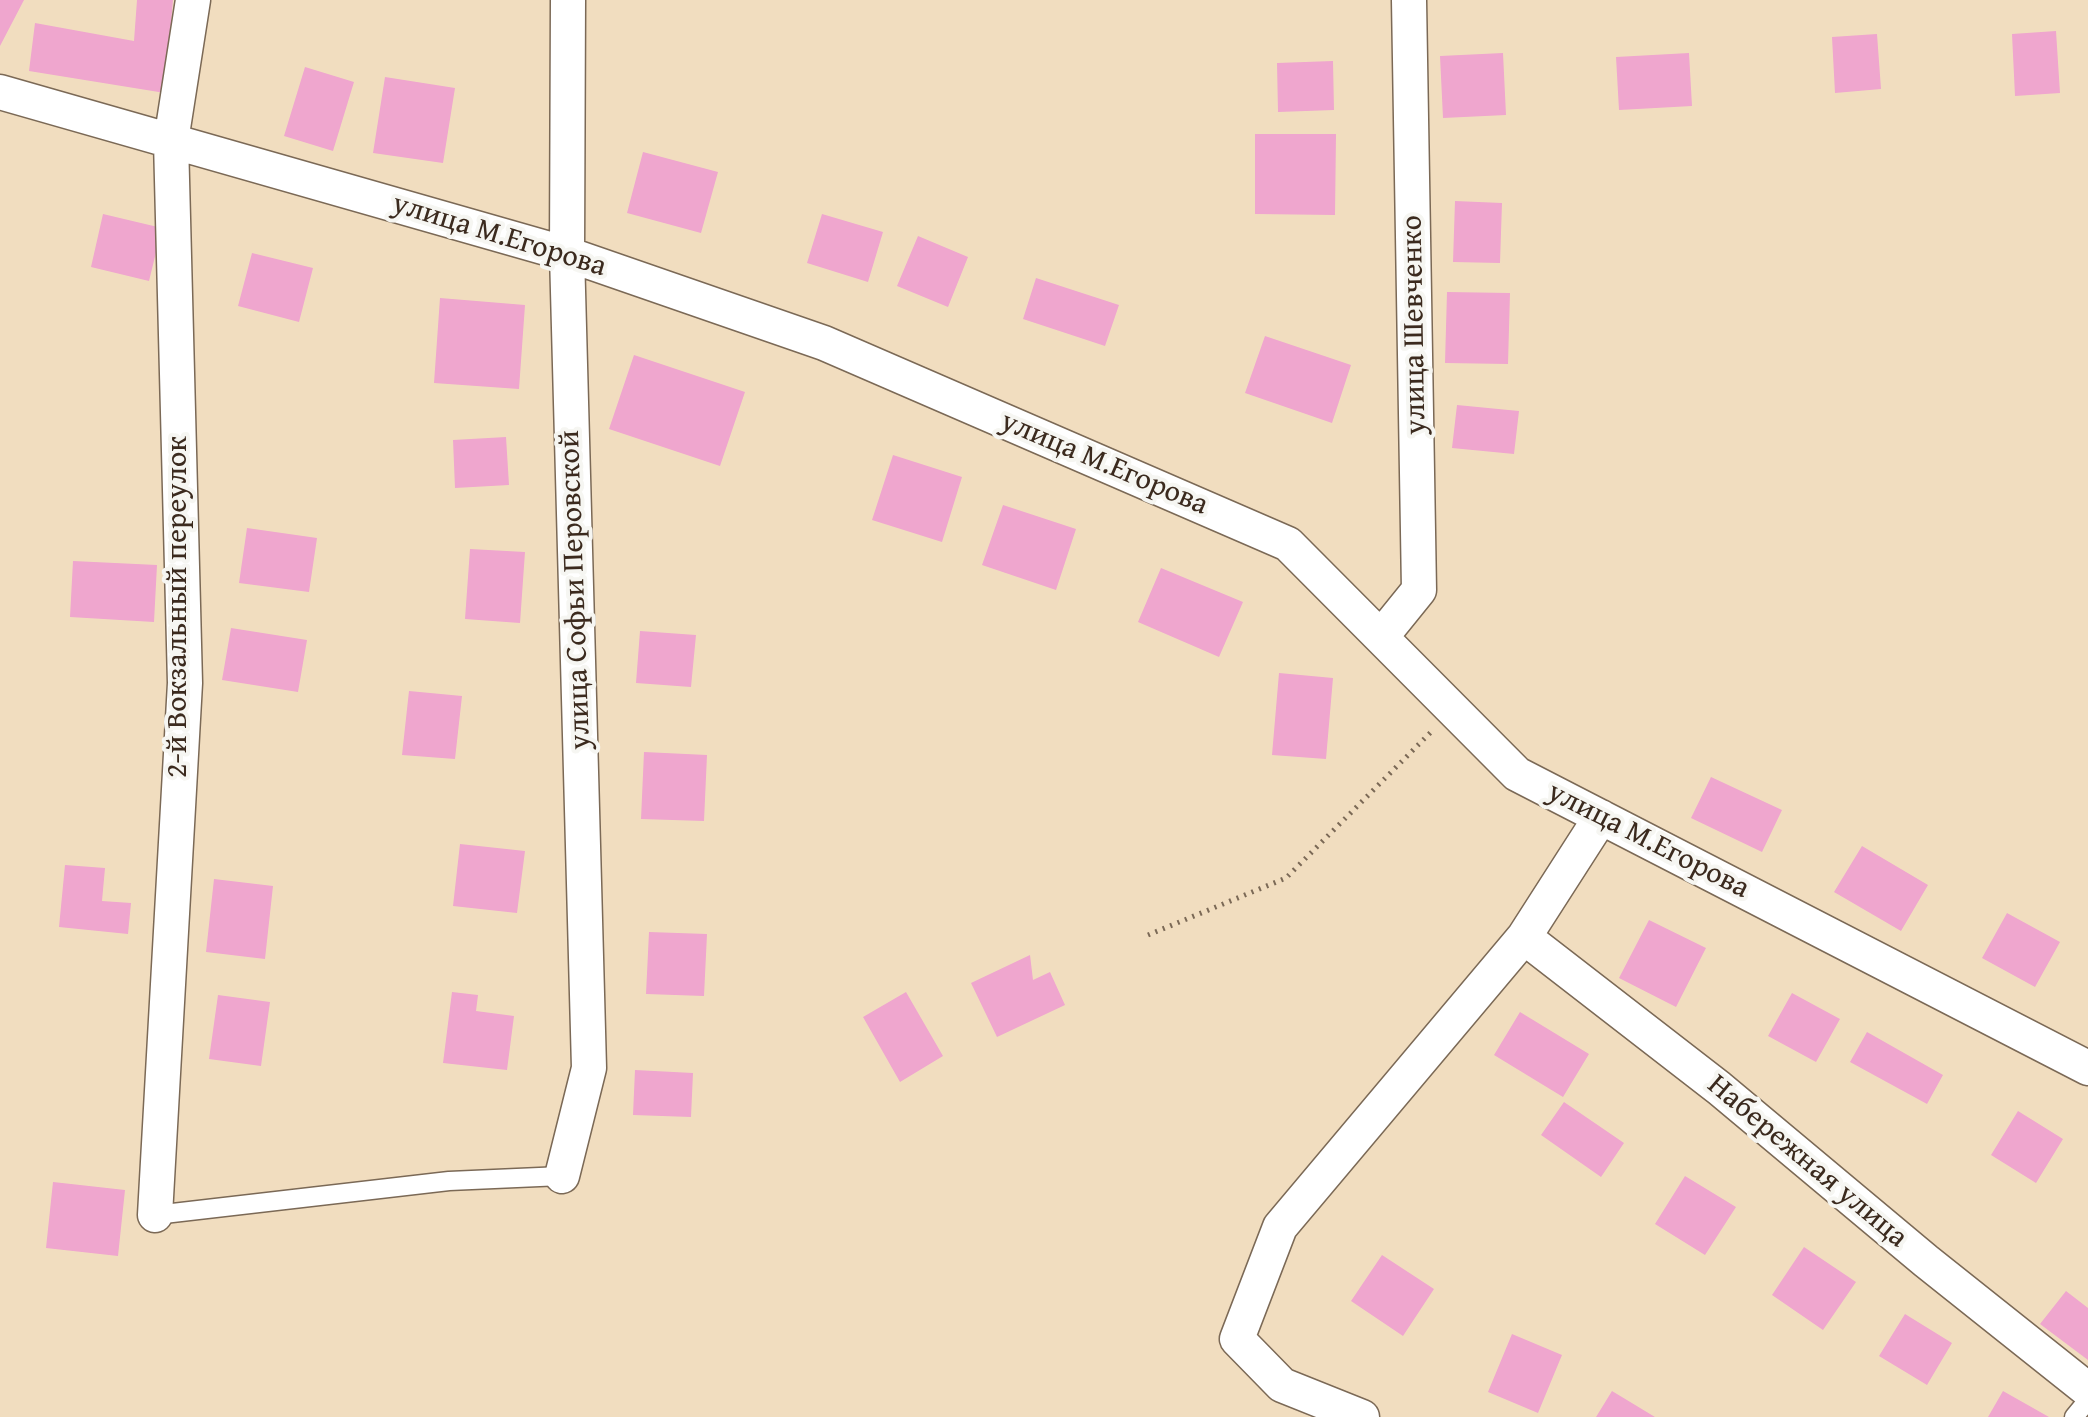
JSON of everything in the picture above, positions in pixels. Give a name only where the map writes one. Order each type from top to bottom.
[{"type":"street","name":"2-й Вокзальный переулок","points":[[155,1215],[185,683],[171,141],[193,0]]},
{"type":"street","name":"улица Софьи Перовской","points":[[562,1176],[589,1068],[567,254],[568,0]]},
{"type":"street","name":"улица Шевченко","points":[[1381,637],[1419,590],[1409,0]]},
{"type":"street","name":"улица М.Егорова","points":[[0,92],[567,254],[824,343],[1288,544],[1517,774],[2088,1068]]},
{"type":"street","points":[[1362,1417],[1282,1385],[1237,1339],[1280,1227],[1524,937],[1601,817]]},
{"type":"street","name":"Набережная улица","points":[[1524,937],[1719,1088],[1926,1261],[2088,1390]]},
{"type":"lane","points":[[155,1215],[449,1181],[562,1176]]},
{"type":"lane","points":[[2074,1417],[2088,1400]]},
{"type":"path","points":[[1148,935],[1286,878],[1453,709]]},
{"type":"building","points":[[0,0],[24,0],[0,46]]},
{"type":"building","points":[[137,0],[173,0],[165,93],[29,71],[35,23],[134,41]]},
{"type":"building","points":[[2056,31],[2060,93],[2015,96],[2012,34]]},
{"type":"building","points":[[1877,34],[1881,89],[1835,93],[1832,37]]},
{"type":"building","points":[[1503,53],[1506,115],[1443,118],[1440,56]]},
{"type":"building","points":[[1689,53],[1692,106],[1619,110],[1616,57]]},
{"type":"building","points":[[1333,61],[1334,110],[1278,112],[1277,63]]},
{"type":"building","points":[[305,67],[354,82],[333,151],[284,136]]},
{"type":"building","points":[[385,77],[455,88],[443,163],[373,153]]},
{"type":"building","points":[[1255,134],[1336,134],[1335,215],[1255,214]]},
{"type":"building","points":[[643,152],[718,172],[701,233],[627,213]]},
{"type":"building","points":[[1455,201],[1502,203],[1500,263],[1453,262]]},
{"type":"building","points":[[103,214],[162,228],[149,281],[91,267]]},
{"type":"building","points":[[822,214],[883,232],[868,282],[807,263]]},
{"type":"building","points":[[918,236],[968,257],[948,307],[897,286]]},
{"type":"building","points":[[252,253],[313,268],[299,322],[238,306]]},
{"type":"building","points":[[1036,278],[1119,305],[1105,346],[1023,319]]},
{"type":"building","points":[[1447,292],[1510,293],[1508,364],[1445,363]]},
{"type":"building","points":[[440,298],[525,305],[519,389],[434,383]]},
{"type":"building","points":[[1265,336],[1351,365],[1332,423],[1245,393]]},
{"type":"building","points":[[634,355],[745,392],[720,466],[609,429]]},
{"type":"building","points":[[1457,405],[1519,411],[1514,454],[1452,448]]},
{"type":"building","points":[[506,437],[509,485],[455,488],[453,440]]},
{"type":"building","points":[[893,455],[962,477],[942,542],[872,520]]},
{"type":"building","points":[[1003,505],[1076,529],[1056,590],[982,565]]},
{"type":"building","points":[[247,528],[317,538],[309,592],[239,583]]},
{"type":"building","points":[[470,549],[525,552],[520,623],[465,619]]},
{"type":"building","points":[[73,561],[157,565],[154,622],[70,617]]},
{"type":"building","points":[[1161,568],[1243,602],[1219,657],[1138,622]]},
{"type":"building","points":[[231,628],[307,640],[298,692],[222,680]]},
{"type":"building","points":[[640,631],[696,635],[691,687],[636,683]]},
{"type":"building","points":[[1279,673],[1333,678],[1326,759],[1272,755]]},
{"type":"building","points":[[409,691],[462,696],[455,759],[402,755]]},
{"type":"building","points":[[644,752],[707,755],[704,821],[641,819]]},
{"type":"building","points":[[1711,777],[1782,810],[1762,852],[1691,818]]},
{"type":"building","points":[[460,844],[525,851],[517,913],[453,906]]},
{"type":"building","points":[[1862,846],[1928,885],[1901,931],[1834,892]]},
{"type":"building","points":[[65,865],[105,868],[102,901],[131,903],[128,934],[59,927]]},
{"type":"building","points":[[214,879],[273,886],[265,959],[206,952]]},
{"type":"building","points":[[2007,913],[2060,942],[2035,987],[1982,958]]},
{"type":"building","points":[[1649,920],[1706,948],[1676,1007],[1619,978]]},
{"type":"building","points":[[649,932],[707,934],[704,996],[646,994]]},
{"type":"building","points":[[1030,955],[1033,980],[1050,972],[1065,1005],[997,1037],[971,983]]},
{"type":"building","points":[[452,992],[478,995],[476,1011],[514,1016],[507,1070],[443,1063]]},
{"type":"building","points":[[906,992],[943,1056],[900,1082],[863,1017]]},
{"type":"building","points":[[1792,993],[1840,1019],[1816,1062],[1768,1036]]},
{"type":"building","points":[[218,995],[270,1002],[261,1066],[209,1059]]},
{"type":"building","points":[[1520,1012],[1589,1054],[1563,1097],[1494,1055]]},
{"type":"building","points":[[1867,1032],[1943,1075],[1927,1104],[1850,1062]]},
{"type":"building","points":[[635,1070],[693,1073],[691,1117],[633,1115]]},
{"type":"building","points":[[1564,1102],[1624,1143],[1601,1177],[1541,1135]]},
{"type":"building","points":[[2018,1111],[2063,1139],[2036,1183],[1991,1155]]},
{"type":"building","points":[[1685,1176],[1736,1207],[1705,1255],[1655,1224]]},
{"type":"building","points":[[53,1182],[125,1190],[118,1256],[46,1248]]},
{"type":"building","points":[[1804,1247],[1856,1282],[1823,1330],[1772,1295]]},
{"type":"building","points":[[1382,1255],[1434,1289],[1403,1336],[1351,1301]]},
{"type":"building","points":[[2066,1291],[2088,1308],[2088,1360],[2040,1324]]},
{"type":"building","points":[[1905,1314],[1952,1343],[1927,1385],[1879,1356]]},
{"type":"building","points":[[1512,1334],[1562,1355],[1538,1413],[1488,1392]]},
{"type":"building","points":[[1612,1391],[1655,1417],[1596,1417]]},
{"type":"building","points":[[2003,1391],[2049,1417],[1988,1417]]}]
